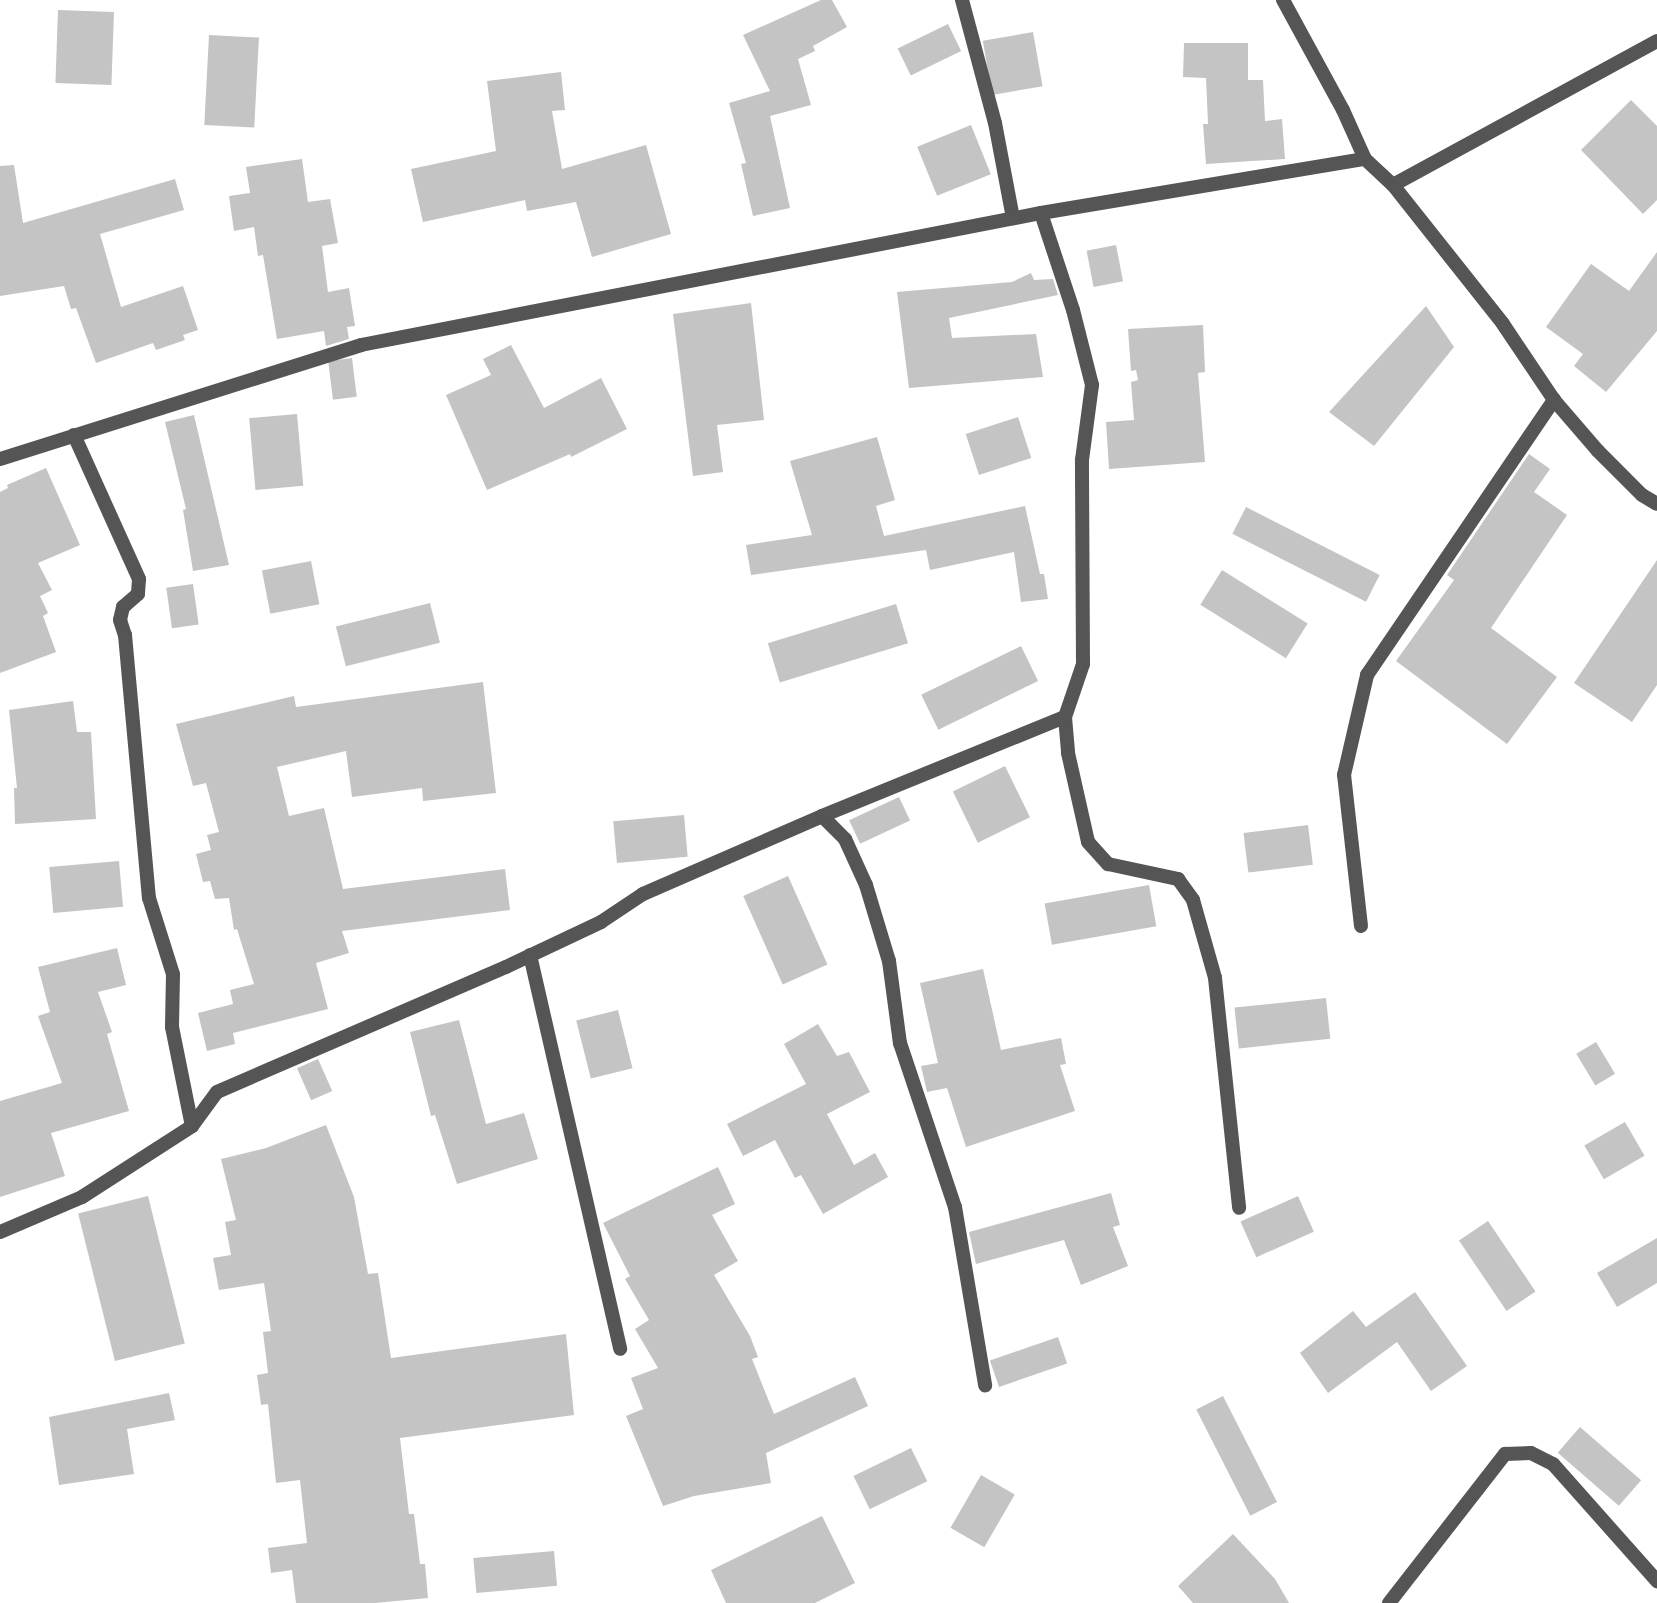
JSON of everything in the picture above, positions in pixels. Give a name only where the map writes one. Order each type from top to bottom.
[{"type":"street","points":[[961,0],[995,123],[1013,218]]},
{"type":"street","points":[[1283,0],[1343,110],[1365,159],[1393,185],[1503,324],[1554,400],[1598,452],[1642,495],[1657,504]]},
{"type":"street","points":[[1393,185],[1657,41]]},
{"type":"street","points":[[0,459],[361,345],[1013,218],[1365,159]]},
{"type":"street","points":[[1041,213],[1073,310],[1092,385],[1082,460],[1083,664],[1065,717],[1068,753],[1088,842],[1108,864],[1178,879],[1193,900],[1215,978],[1238,1208]]},
{"type":"street","points":[[1361,926],[1344,775],[1367,675],[1554,400]]},
{"type":"street","points":[[74,435],[139,579],[138,594],[123,607],[120,620],[125,635],[149,898],[173,974],[172,1027],[192,1126]]},
{"type":"street","points":[[0,1232],[82,1197],[192,1126],[218,1092],[601,922],[643,894],[822,816],[1065,717]]},
{"type":"street","points":[[822,816],[845,839],[866,885],[889,961],[900,1043],[955,1207],[985,1385]]},
{"type":"street","points":[[530,955],[620,1349]]},
{"type":"street","points":[[1389,1603],[1505,1454],[1531,1453],[1553,1464],[1657,1581]]},
{"type":"building","points":[[821,0],[832,0],[847,27],[813,46],[815,51],[798,59],[811,105],[770,116],[790,208],[753,216],[741,164],[746,163],[729,103],[770,91],[743,35]]},
{"type":"building","points":[[58,10],[114,12],[111,85],[55,83]]},
{"type":"building","points":[[948,24],[961,51],[911,76],[898,49]]},
{"type":"building","points":[[1033,32],[1043,86],[992,95],[983,41]]},
{"type":"building","points":[[209,35],[259,38],[254,127],[204,125]]},
{"type":"building","points":[[1184,43],[1248,43],[1248,80],[1263,80],[1265,121],[1282,119],[1285,159],[1206,164],[1203,124],[1208,124],[1206,78],[1183,77]]},
{"type":"building","points":[[561,72],[565,110],[552,111],[562,169],[646,145],[671,234],[592,257],[576,202],[527,211],[525,200],[423,222],[411,169],[496,151],[487,81]]},
{"type":"building","points":[[1631,100],[1657,126],[1657,200],[1643,214],[1581,150]]},
{"type":"building","points":[[971,125],[991,174],[937,196],[917,147]]},
{"type":"building","points":[[302,159],[308,202],[330,199],[338,243],[322,246],[328,292],[349,288],[355,326],[347,327],[349,339],[326,346],[324,331],[277,339],[263,255],[258,256],[254,227],[234,231],[229,196],[250,193],[246,167]]},
{"type":"building","points":[[14,165],[23,223],[175,179],[184,210],[100,234],[121,307],[183,286],[198,330],[183,335],[185,340],[156,350],[153,343],[96,363],[76,308],[71,309],[64,286],[0,296],[0,166]]},
{"type":"building","points":[[1116,245],[1123,281],[1094,287],[1087,251]]},
{"type":"building","points":[[1657,252],[1657,331],[1606,392],[1574,366],[1583,354],[1546,327],[1591,264],[1629,291]]},
{"type":"building","points":[[1031,273],[1034,280],[1053,279],[1058,295],[949,318],[952,338],[1036,334],[1043,377],[909,388],[897,292],[1012,282]]},
{"type":"building","points":[[751,303],[764,420],[717,425],[723,472],[693,476],[673,314]]},
{"type":"building","points":[[1426,306],[1454,347],[1374,446],[1329,412]]},
{"type":"building","points":[[1203,325],[1205,372],[1198,373],[1205,462],[1109,469],[1106,422],[1134,420],[1131,382],[1138,380],[1136,370],[1131,371],[1128,329]]},
{"type":"building","points":[[511,345],[544,408],[601,378],[627,429],[571,457],[570,454],[487,490],[446,395],[491,375],[483,359]]},
{"type":"building","points":[[352,358],[357,397],[333,400],[328,361]]},
{"type":"building","points":[[297,414],[303,486],[255,490],[249,418]]},
{"type":"building","points":[[194,415],[229,565],[193,571],[183,510],[186,509],[165,422]]},
{"type":"building","points":[[1018,417],[1031,458],[979,475],[966,434]]},
{"type":"building","points":[[877,437],[895,500],[876,506],[884,536],[1025,506],[1040,574],[1044,574],[1048,599],[1021,602],[1014,552],[930,570],[926,550],[751,575],[746,545],[812,535],[790,461]]},
{"type":"building","points":[[1529,454],[1550,469],[1534,492],[1567,515],[1491,628],[1557,677],[1507,744],[1396,661],[1454,580],[1447,575]]},
{"type":"building","points":[[46,468],[80,545],[38,563],[52,590],[40,596],[48,613],[43,616],[56,652],[0,673],[0,492],[8,488],[7,485]]},
{"type":"building","points":[[1246,507],[1380,575],[1366,602],[1232,534]]},
{"type":"building","points":[[1657,560],[1657,685],[1632,722],[1574,683]]},
{"type":"building","points":[[311,561],[319,604],[270,614],[262,571]]},
{"type":"building","points":[[1222,570],[1308,624],[1286,658],[1200,605]]},
{"type":"building","points":[[193,584],[199,625],[172,628],[166,588]]},
{"type":"building","points":[[430,603],[440,643],[346,666],[336,626]]},
{"type":"building","points":[[896,604],[908,643],[780,682],[768,643]]},
{"type":"building","points":[[1021,646],[1038,681],[938,730],[921,695]]},
{"type":"building","points":[[483,682],[496,793],[423,801],[422,788],[352,797],[346,751],[277,767],[289,816],[324,808],[343,889],[505,869],[510,910],[342,931],[349,953],[316,963],[328,1009],[233,1033],[235,1044],[207,1051],[198,1013],[233,1004],[230,990],[254,984],[237,929],[234,930],[229,898],[215,899],[210,881],[203,882],[196,854],[211,850],[207,835],[219,832],[206,783],[193,786],[176,724],[294,696],[296,707]]},
{"type":"building","points":[[73,701],[77,732],[91,732],[96,819],[15,824],[14,788],[17,788],[9,710]]},
{"type":"building","points":[[1005,766],[1030,817],[978,843],[953,791]]},
{"type":"building","points":[[899,797],[910,821],[860,844],[849,820]]},
{"type":"building","points":[[684,815],[688,857],[617,863],[613,821]]},
{"type":"building","points":[[1308,825],[1313,865],[1248,873],[1243,833]]},
{"type":"building","points":[[119,861],[123,907],[53,913],[49,867]]},
{"type":"building","points":[[788,876],[827,965],[783,985],[743,896]]},
{"type":"building","points":[[1149,885],[1156,926],[1052,945],[1045,903]]},
{"type":"building","points":[[117,948],[126,985],[98,992],[112,1032],[107,1034],[129,1111],[51,1133],[65,1176],[0,1197],[0,1101],[62,1083],[38,1016],[50,1012],[38,967]]},
{"type":"building","points":[[983,969],[1001,1050],[1061,1038],[1066,1064],[1060,1065],[1075,1111],[966,1147],[947,1088],[927,1092],[921,1066],[938,1063],[920,983]]},
{"type":"building","points":[[1326,998],[1330,1039],[1239,1048],[1235,1008]]},
{"type":"building","points":[[618,1010],[633,1068],[591,1079],[576,1020]]},
{"type":"building","points":[[459,1020],[486,1124],[524,1113],[538,1159],[457,1184],[435,1115],[431,1116],[410,1032]]},
{"type":"building","points":[[818,1024],[837,1056],[849,1052],[870,1092],[827,1114],[854,1165],[875,1153],[888,1177],[823,1214],[801,1175],[795,1178],[775,1140],[743,1156],[727,1124],[806,1084],[784,1044]]},
{"type":"building","points":[[1596,1042],[1615,1074],[1595,1086],[1576,1054]]},
{"type":"building","points":[[318,1059],[332,1091],[311,1100],[297,1068]]},
{"type":"building","points":[[1625,1122],[1644,1156],[1604,1179],[1584,1146]]},
{"type":"building","points":[[326,1125],[354,1197],[368,1274],[378,1273],[391,1358],[566,1334],[574,1415],[400,1438],[409,1514],[414,1514],[420,1564],[425,1564],[428,1598],[375,1603],[296,1603],[292,1570],[271,1573],[268,1548],[307,1543],[300,1480],[276,1483],[268,1404],[261,1405],[257,1375],[268,1373],[263,1332],[271,1331],[264,1283],[219,1290],[213,1258],[231,1255],[225,1222],[236,1220],[221,1159],[266,1148]]},
{"type":"building","points":[[718,1167],[735,1204],[712,1215],[738,1261],[714,1275],[750,1336],[758,1357],[752,1359],[774,1414],[855,1377],[868,1406],[766,1453],[771,1483],[694,1496],[663,1506],[626,1416],[643,1409],[631,1378],[658,1368],[635,1329],[649,1320],[625,1279],[630,1276],[603,1223]]},
{"type":"building","points":[[1111,1193],[1120,1225],[1113,1227],[1128,1266],[1081,1285],[1064,1240],[976,1264],[969,1232]]},
{"type":"building","points":[[148,1196],[185,1343],[115,1361],[78,1213]]},
{"type":"building","points":[[1298,1196],[1314,1232],[1256,1257],[1240,1222]]},
{"type":"building","points":[[1488,1221],[1536,1291],[1507,1311],[1459,1241]]},
{"type":"building","points":[[1657,1238],[1657,1283],[1617,1307],[1597,1273]]},
{"type":"building","points":[[1415,1292],[1467,1366],[1431,1391],[1397,1342],[1328,1393],[1300,1353],[1353,1311],[1366,1327]]},
{"type":"building","points":[[1058,1337],[1067,1363],[999,1387],[990,1360]]},
{"type":"building","points":[[169,1393],[175,1420],[127,1429],[134,1474],[59,1485],[49,1417]]},
{"type":"building","points":[[1223,1396],[1277,1502],[1250,1516],[1196,1410]]},
{"type":"building","points":[[1580,1427],[1641,1480],[1619,1506],[1558,1453]]},
{"type":"building","points":[[911,1448],[927,1481],[870,1509],[853,1476]]},
{"type":"building","points":[[981,1475],[1015,1494],[984,1547],[950,1528]]},
{"type":"building","points":[[822,1516],[855,1583],[815,1603],[726,1603],[711,1570]]},
{"type":"building","points":[[1233,1534],[1275,1579],[1289,1603],[1193,1603],[1178,1586]]},
{"type":"building","points":[[554,1551],[557,1586],[476,1593],[473,1558]]}]
